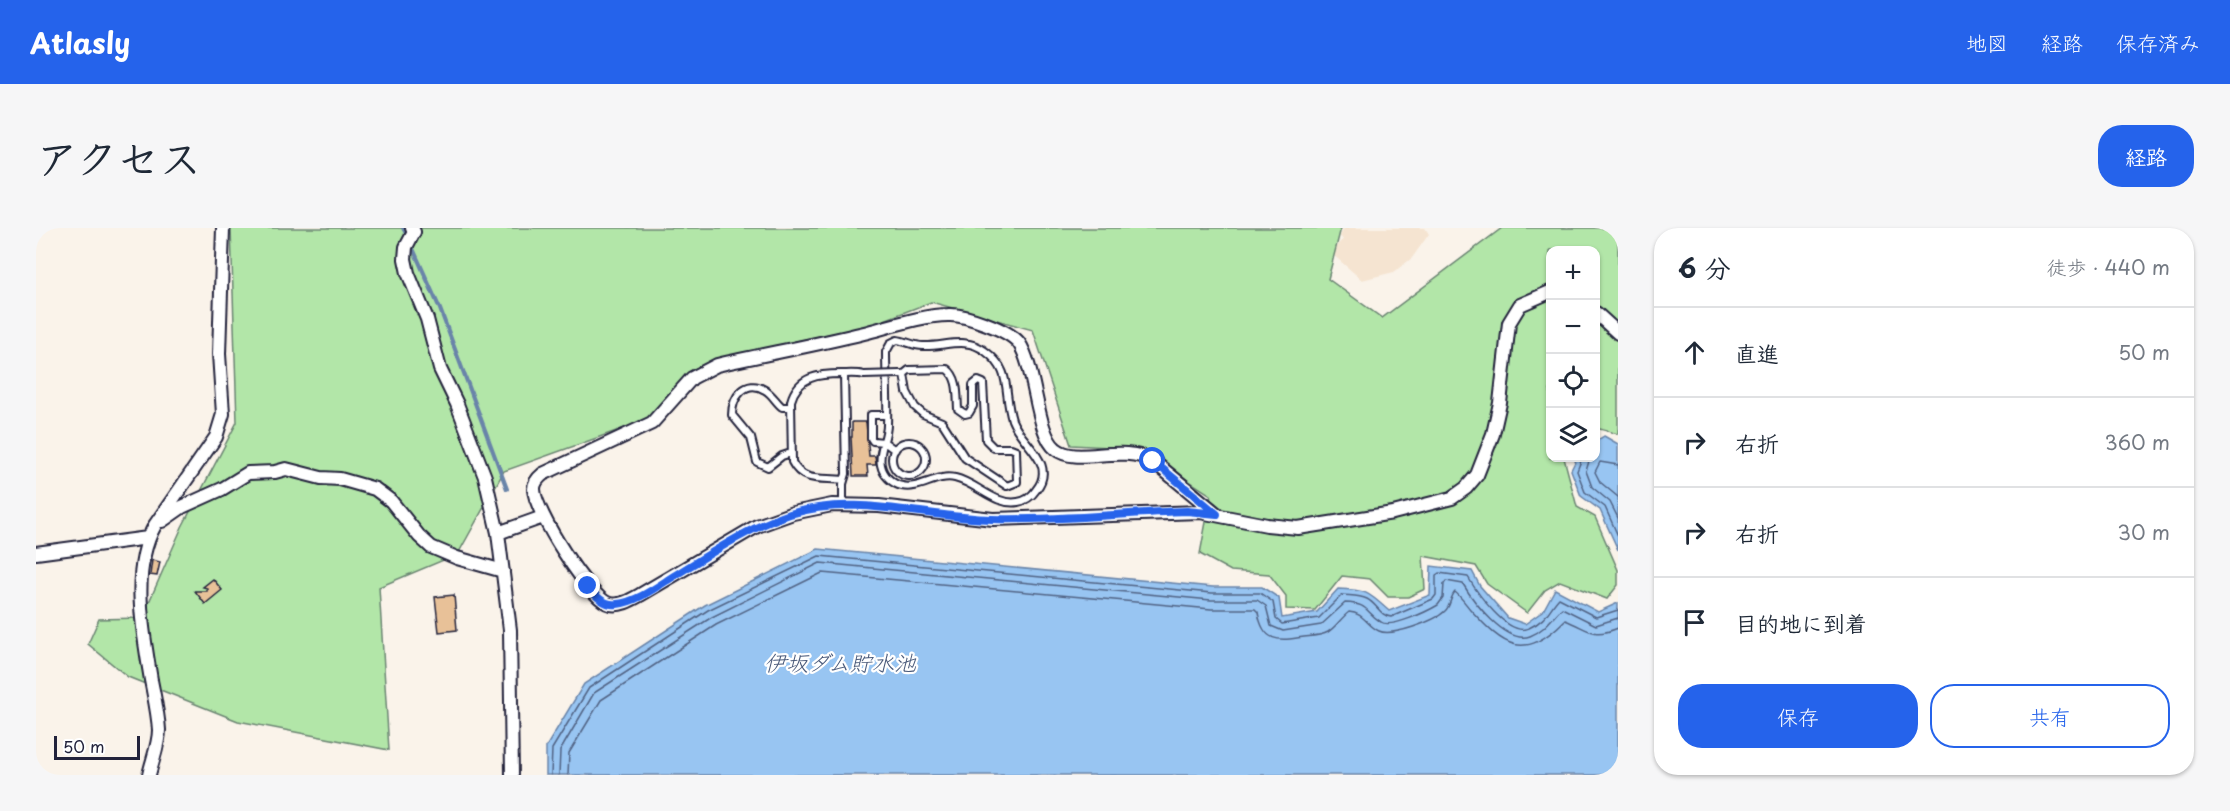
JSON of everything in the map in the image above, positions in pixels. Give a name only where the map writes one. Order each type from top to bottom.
[{"type":"street","points":[[149,775],[159,733],[148,660],[141,585],[148,538],[216,437],[222,421],[219,354],[223,228]]},
{"type":"street","points":[[413,230],[406,247],[405,259],[408,273],[427,319],[440,369],[457,404],[485,477],[498,533],[510,642],[512,775]]},
{"type":"street","points":[[1217,514],[1153,461],[1142,455],[1131,453],[1071,455],[1059,452],[1050,444],[1045,432],[1028,362],[1016,339],[995,328],[949,315],[717,365],[692,378],[652,423],[543,474],[534,485],[534,492],[543,517],[592,592],[604,602],[618,604],[653,588],[757,526],[794,513],[843,505],[879,506],[993,519],[1187,511],[1298,528],[1393,513],[1452,498],[1461,493],[1477,475],[1493,434],[1500,403],[1509,322],[1520,305],[1546,294]]},
{"type":"street","points":[[1600,317],[1618,333]]},
{"type":"street","points":[[155,525],[182,507],[222,489],[248,473],[275,472],[286,469],[321,478],[340,479],[375,489],[391,501],[419,536],[431,547],[457,558],[503,571]]},
{"type":"street","points":[[498,533],[543,517]]},
{"type":"street","points":[[36,553],[148,538]]},
{"type":"lane","points":[[900,340],[914,345],[928,346],[956,342],[978,347],[994,359],[1002,369],[1013,421],[1021,437],[1038,456],[1043,478],[1033,495],[1014,503],[1001,501],[955,478],[934,479],[912,487],[903,486],[892,482],[882,469],[880,458],[884,442],[887,414],[886,352],[891,343],[900,340]]},
{"type":"lane","points":[[844,480],[806,477],[794,466],[791,453],[790,407],[794,392],[810,377],[843,374],[902,374],[909,370],[947,369],[951,371],[956,380],[958,409],[965,414],[969,413],[973,406],[973,385],[978,381],[983,383],[986,440],[994,448],[1011,447],[1016,450],[1017,482],[1007,486],[965,458],[942,422],[923,414],[915,407],[906,392],[902,374]]},
{"type":"lane","points":[[843,374],[846,474],[843,505]]},
{"type":"lane","points":[[790,407],[782,407],[769,392],[756,386],[748,387],[736,396],[732,408],[734,419],[751,438],[755,459],[759,465],[768,467],[782,456],[791,453]]},
{"type":"lane","points":[[887,414],[871,415],[871,438],[873,441],[884,442],[895,450]]},
{"type":"lane","points":[[908,442],[919,446],[925,455],[924,466],[916,474],[906,476],[901,474],[892,461],[895,450],[908,442]]},
{"type":"path","points":[[36,229],[42,228]]},
{"type":"shaded area","points":[[1344,228],[1425,228],[1429,234],[1412,258],[1394,272],[1362,280],[1331,253],[1343,240],[1340,236]]},
{"type":"green space","points":[[231,228],[1341,228],[1328,279],[1382,318],[1502,228],[1618,228],[1618,434],[1600,429],[1600,246],[1546,246],[1546,462],[1565,462],[1577,507],[1595,517],[1618,570],[1618,585],[1607,599],[1560,581],[1545,590],[1527,613],[1487,584],[1476,566],[1423,556],[1425,589],[1408,597],[1388,597],[1370,579],[1342,576],[1315,610],[1286,609],[1286,596],[1269,574],[1231,571],[1200,554],[1211,495],[1144,452],[1131,448],[1071,445],[1033,330],[931,302],[871,325],[727,356],[692,370],[647,420],[504,471],[458,554],[379,587],[389,750],[238,721],[128,677],[88,644],[99,619],[142,618],[182,527],[237,422]]},
{"type":"water","points":[[1604,436],[1618,444],[1618,550],[1600,510],[1581,496],[1571,470],[1575,462],[1600,462],[1600,438]]},
{"type":"water","name":"伊坂ダム貯水池","points":[[818,549],[1213,587],[1262,587],[1279,598],[1282,618],[1317,612],[1338,589],[1366,593],[1389,611],[1430,595],[1431,566],[1472,571],[1480,586],[1508,618],[1525,624],[1543,611],[1555,589],[1598,612],[1618,603],[1618,775],[546,775],[546,747],[584,684],[705,605]]},
{"type":"building","points":[[852,422],[866,422],[869,456],[875,456],[876,465],[867,465],[868,476],[853,476]]},
{"type":"building","points":[[152,560],[160,562],[157,576],[150,575]]},
{"type":"building","points":[[213,579],[222,590],[205,604],[195,591],[207,591],[207,588],[203,587]]},
{"type":"building","points":[[454,595],[457,630],[439,632],[435,597]]},
{"type":"waterway","points":[[403,228],[408,237]]},
{"type":"waterway","points":[[411,244],[440,309],[507,489]]},
{"type":"route","points":[[588,586],[604,602],[625,603],[757,526],[794,513],[832,506],[879,506],[993,519],[1187,511],[1217,514],[1153,461]]}]
